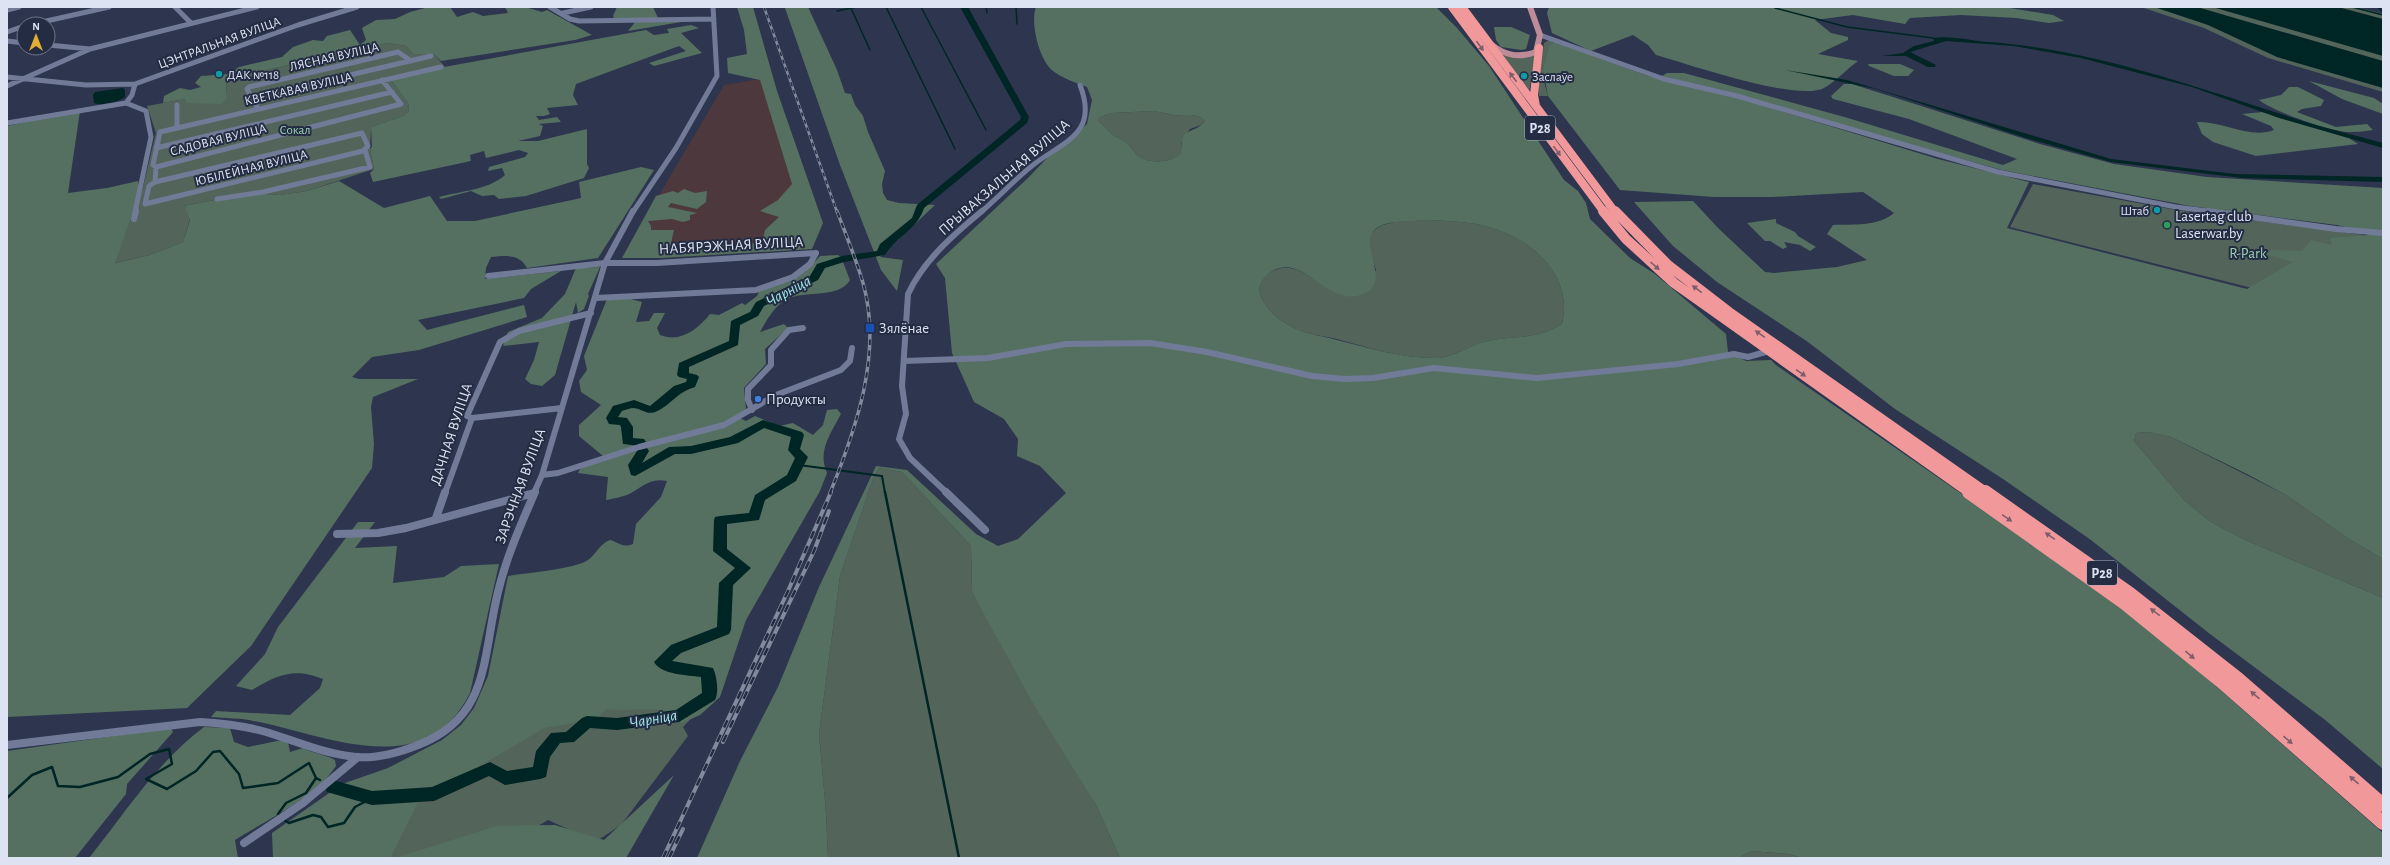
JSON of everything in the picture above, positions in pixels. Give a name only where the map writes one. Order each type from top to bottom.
[{"type":"highway","name":"Р28","points":[[1451,7],[1568,166],[1626,239],[1674,283],[2125,603],[2221,681],[2383,823]]},
{"type":"highway","name":"Р28","points":[[1462,7],[1615,212],[1668,266],[1729,312],[2136,598],[2238,679],[2383,805]]},
{"type":"highway","points":[[1537,109],[1534,95],[1539,48]]},
{"type":"main road","points":[[1488,41],[1501,52],[1510,55],[1530,55],[1536,52],[1539,48],[1540,35],[1530,7]]},
{"type":"street","points":[[7,10],[19,7]]},
{"type":"street","points":[[56,19],[109,7]]},
{"type":"street","points":[[175,7],[191,24]]},
{"type":"street","points":[[7,86],[90,49],[257,7]]},
{"type":"street","name":"ЦЭНТРАЛЬНАЯ ВУЛІЦА","points":[[7,77],[86,85],[135,84],[298,25],[357,7]]},
{"type":"street","points":[[550,7],[563,13],[570,19],[586,22],[714,19]]},
{"type":"street","points":[[563,13],[591,7]]},
{"type":"street","name":"ЗАРЭЧНАЯ ВУЛІЦА","points":[[7,745],[200,722],[232,724],[266,732],[310,748],[358,757],[394,754],[419,746],[448,730],[459,720],[475,696],[484,670],[498,591],[534,493],[542,476],[592,314],[605,263],[625,224],[676,148],[714,82],[717,68],[713,7]]},
{"type":"street","points":[[1540,35],[1664,79],[1801,114],[1998,172],[2176,207],[2383,233]]},
{"type":"street","points":[[56,46],[90,49]]},
{"type":"street","name":"ЛЯСНАЯ ВУЛІЦА","points":[[252,98],[247,89],[252,86],[398,52],[411,61]]},
{"type":"street","points":[[258,109],[252,98],[431,56]]},
{"type":"street","name":"КВЕТКАВАЯ ВУЛІЦА","points":[[156,148],[160,132],[177,127],[441,66]]},
{"type":"street","points":[[155,180],[156,167],[153,165],[156,148],[392,92],[382,80]]},
{"type":"street","points":[[126,103],[132,95],[135,84]]},
{"type":"street","name":"ПРЫВАКЗАЛЬНАЯ ВУЛІЦА","points":[[985,530],[910,458],[899,439],[906,414],[902,386],[907,302],[913,282],[924,267],[973,219],[1037,161],[1063,146],[1078,133],[1083,123],[1087,100],[1080,85]]},
{"type":"street","name":"САДОВАЯ ВУЛІЦА","points":[[156,167],[401,103],[392,92]]},
{"type":"street","points":[[7,123],[126,103],[141,107],[147,113],[151,137],[134,219]]},
{"type":"street","points":[[177,105],[177,127]]},
{"type":"street","points":[[143,180],[183,177],[362,133],[368,146],[364,150],[370,167],[263,192],[217,199]]},
{"type":"street","name":"ЮБІЛЕЙНАЯ ВУЛІЦА","points":[[155,180],[149,186],[145,204],[364,150]]},
{"type":"street","name":"НАБЯРЭЖНАЯ ВУЛІЦА","points":[[488,276],[605,263],[657,263],[816,253],[810,264],[793,277],[756,290],[596,298]]},
{"type":"street","name":"ДАЧНАЯ ВУЛІЦА","points":[[436,518],[472,418],[468,416],[498,345],[504,339],[526,329],[592,314]]},
{"type":"street","points":[[752,410],[747,392],[771,365],[771,350],[786,332],[804,328]]},
{"type":"street","points":[[904,361],[988,358],[1066,344],[1143,342],[1207,352],[1312,376],[1345,379],[1373,378],[1434,368],[1538,378],[1678,364],[1734,354],[1748,357],[1769,351]]},
{"type":"street","points":[[542,476],[558,473],[639,447],[710,429],[736,419],[776,395],[841,370],[851,359],[852,348]]},
{"type":"street","points":[[472,418],[562,408]]},
{"type":"street","points":[[337,534],[378,533],[406,528],[436,518],[534,493]]},
{"type":"street","points":[[244,843],[289,815],[324,788],[358,757]]},
{"type":"shaded area","points":[[429,7],[450,7],[457,17],[473,12],[483,16],[508,13],[505,7],[525,7],[542,12],[547,10],[592,35],[575,40],[441,61],[434,54],[413,54],[406,46],[388,43],[226,79],[227,98],[221,104],[187,103],[185,99],[163,103],[164,96],[180,88],[190,90],[201,87],[195,83],[201,76],[229,74],[239,67],[282,57],[293,47],[313,40],[323,41],[327,36],[350,30],[360,45],[366,40],[362,28],[376,20],[395,19],[410,12]]},
{"type":"shaded area","points":[[617,7],[653,7],[658,18],[614,18],[613,16]]},
{"type":"shaded area","points":[[737,7],[753,7],[777,91],[823,223],[812,249],[660,258],[622,258],[656,196],[673,191],[678,193],[684,189],[695,193],[707,191],[706,202],[697,209],[671,203],[668,207],[697,213],[690,215],[690,220],[683,222],[672,219],[648,221],[651,226],[651,230],[674,230],[669,252],[685,251],[689,247],[762,243],[765,230],[779,217],[760,211],[778,200],[792,184],[760,80],[728,73],[727,58],[747,54],[744,30]]},
{"type":"shaded area","points":[[808,7],[837,70],[845,93],[851,94],[855,105],[863,116],[868,132],[885,171],[882,184],[883,193],[887,200],[899,203],[935,205],[880,257],[903,260],[897,291],[881,270],[840,165],[785,8]]},
{"type":"shaded area","points":[[1036,7],[1436,7],[1457,28],[1489,66],[1564,180],[1578,191],[1586,203],[1590,219],[1630,258],[1655,274],[1726,334],[1728,352],[1746,361],[1771,360],[1776,365],[2057,560],[2150,628],[2383,833],[2383,858],[1802,858],[1789,854],[1751,851],[1739,858],[1120,858],[1096,805],[1034,705],[972,592],[971,546],[902,472],[879,468],[873,479],[840,576],[819,734],[826,812],[828,858],[697,858],[740,761],[778,687],[819,587],[876,466],[907,470],[976,534],[998,546],[1018,539],[1066,493],[1040,466],[1017,456],[1018,439],[1004,419],[974,402],[952,353],[945,278],[936,264],[1028,178],[1050,155],[1087,124],[1092,100],[1087,87],[1061,76],[1048,66],[1037,41],[1034,14]],"holes":[[[1154,111],[1174,115],[1195,115],[1205,121],[1200,126],[1185,135],[1183,138],[1182,153],[1166,161],[1153,161],[1141,158],[1126,142],[1112,134],[1098,121],[1098,118],[1111,113]],[[1425,220],[1460,222],[1487,226],[1510,235],[1524,243],[1548,264],[1556,277],[1562,291],[1564,307],[1562,324],[1552,330],[1531,336],[1499,339],[1477,344],[1449,356],[1438,358],[1412,357],[1304,332],[1287,324],[1275,316],[1262,300],[1259,290],[1262,280],[1274,270],[1285,267],[1296,269],[1306,274],[1337,294],[1348,296],[1360,295],[1371,289],[1375,282],[1375,272],[1370,241],[1372,233],[1380,226],[1385,224]]]},
{"type":"shaded area","points":[[1549,7],[2004,7],[2053,15],[2064,21],[2049,23],[2016,18],[1961,15],[1910,18],[1905,24],[1853,15],[1815,20],[1831,33],[1848,37],[1848,40],[1818,54],[1858,61],[1824,88],[1810,91],[1791,90],[1767,86],[1656,55],[1648,45],[1633,35],[1591,51],[1552,33],[1547,13]]},
{"type":"shaded area","points":[[2154,7],[2197,7],[2383,61],[2383,88],[2277,57],[2208,25]]},
{"type":"shaded area","points":[[2212,7],[2338,7],[2383,19],[2383,56]]},
{"type":"shaded area","points":[[636,21],[687,21],[628,31]]},
{"type":"shaded area","points":[[691,25],[699,28],[681,33],[702,53],[654,66],[649,63],[686,51],[679,46],[576,84],[573,95],[578,105],[547,108],[550,114],[536,116],[539,120],[557,117],[561,122],[539,124],[543,126],[540,136],[518,141],[538,141],[587,129],[587,164],[589,168],[584,178],[526,196],[499,199],[494,195],[482,196],[471,191],[441,199],[439,197],[482,187],[498,180],[505,175],[502,168],[488,171],[489,167],[525,157],[528,153],[519,150],[486,158],[484,151],[470,155],[471,161],[373,182],[370,173],[374,169],[370,149],[372,147],[371,127],[403,116],[409,111],[408,103],[391,80],[444,67],[646,30],[654,35],[669,33],[667,29]]},
{"type":"shaded area","points":[[1494,27],[1511,27],[1530,35],[1526,49],[1521,50],[1501,47],[1496,40]]},
{"type":"shaded area","points":[[1933,38],[1954,38],[2028,46],[2102,60],[2175,80],[2308,123],[2383,143],[2383,148],[2279,118],[2192,87],[2081,58],[2014,46],[1946,41],[1910,52],[1936,65],[1935,67],[1928,67],[1906,56],[1882,56],[1903,53],[1914,46],[1934,41]]},
{"type":"shaded area","points":[[1555,42],[1648,76],[1751,102],[1938,159],[2029,182],[2007,228],[2247,289],[2293,262],[2266,254],[2272,250],[2302,251],[2311,240],[2332,245],[2330,238],[2369,235],[2359,230],[2337,225],[2190,206],[2002,170],[1662,76],[1667,73],[1684,73],[1848,118],[2003,165],[2017,159],[1909,119],[1833,99],[1831,96],[1844,84],[1852,84],[2040,144],[2114,164],[2207,177],[2383,188],[2383,559],[2349,539],[2286,495],[2171,437],[2149,432],[2136,433],[2134,441],[2184,500],[2211,522],[2245,540],[2383,598],[2383,769],[2324,719],[2210,634],[2091,540],[2003,479],[1895,409],[1808,342],[1717,282],[1673,246],[1634,202],[1693,201],[1719,229],[1765,272],[1774,273],[1837,267],[1867,260],[1827,234],[1833,225],[1873,223],[1880,221],[1894,213],[1863,192],[1773,197],[1714,197],[1620,190],[1548,96],[1543,70],[1550,45]]},
{"type":"shaded area","points":[[1868,64],[1900,64],[1914,70],[1908,76],[1894,76],[1869,66]]},
{"type":"shaded area","points":[[1785,70],[1847,80],[2111,159],[2235,174],[2383,177],[2383,182],[2242,178],[2111,162],[2029,139],[1876,89]]},
{"type":"shaded area","points":[[760,79],[812,249],[660,258],[622,258],[724,85]]},
{"type":"shaded area","points":[[2309,81],[2374,98],[2383,104],[2383,114],[2342,99]]},
{"type":"shaded area","points":[[2289,87],[2298,87],[2324,100],[2321,106],[2302,109],[2297,112],[2336,127],[2367,124],[2373,130],[2351,132],[2331,129],[2276,110],[2259,100],[2281,95]]},
{"type":"shaded area","points":[[123,88],[125,90],[125,97],[122,99],[105,104],[94,103],[93,95],[95,92]]},
{"type":"shaded area","points":[[80,111],[68,193],[107,188],[138,181],[140,194],[115,263],[150,255],[183,242],[190,220],[184,206],[250,193],[280,195],[307,191],[339,181],[384,208],[430,196],[447,221],[475,221],[581,198],[579,182],[641,167],[654,170],[598,258],[527,268],[524,263],[512,256],[491,257],[486,268],[485,279],[561,271],[531,289],[524,298],[418,320],[427,330],[524,305],[527,317],[419,350],[372,357],[352,377],[359,379],[418,379],[373,397],[371,407],[374,444],[372,468],[251,646],[187,708],[7,717],[7,126]]},
{"type":"shaded area","points":[[2263,112],[2349,138],[2358,144],[2256,156],[2213,142],[2202,134],[2197,122],[2209,123],[2256,133],[2274,130],[2271,126],[2242,114]]},
{"type":"shaded area","points":[[1776,219],[1776,223],[1795,232],[1798,236],[1816,247],[1810,251],[1800,245],[1784,242],[1787,247],[1783,249],[1770,241],[1765,241],[1747,223]]},
{"type":"shaded area","points":[[838,255],[841,257],[850,280],[845,286],[838,290],[794,296],[778,305],[760,332],[784,324],[788,328],[765,349],[766,364],[744,388],[746,408],[740,418],[746,421],[755,416],[779,426],[793,423],[813,435],[823,425],[827,410],[837,409],[841,414],[826,442],[824,450],[824,465],[827,473],[820,491],[746,620],[720,697],[700,715],[682,723],[677,717],[667,711],[651,709],[607,709],[596,719],[544,728],[418,802],[390,858],[273,858],[272,833],[342,784],[388,768],[442,740],[461,725],[474,708],[488,676],[508,576],[555,570],[582,563],[590,558],[602,545],[610,540],[624,545],[633,544],[636,524],[661,497],[667,481],[661,480],[650,482],[627,495],[606,500],[608,477],[578,473],[581,467],[603,456],[579,436],[579,425],[601,405],[581,392],[579,381],[587,370],[584,356],[607,299],[627,298],[642,302],[636,322],[649,321],[654,313],[665,313],[657,328],[660,335],[667,337],[681,336],[694,330],[710,314],[719,315],[742,303],[745,305],[757,296],[760,289],[810,267],[820,256]]},
{"type":"shaded area","points":[[600,267],[588,294],[589,296],[584,309],[578,313],[576,302],[555,375],[542,386],[531,384],[525,379],[534,360],[539,342],[503,346],[508,332],[542,318],[565,294],[576,268]]},
{"type":"shaded area","points":[[358,522],[375,522],[355,548],[397,546],[393,583],[444,577],[461,566],[499,564],[470,693],[450,722],[425,739],[397,746],[366,746],[335,741],[242,719],[211,717],[216,711],[290,715],[320,688],[323,679],[313,675],[294,673],[286,674],[270,680],[252,690],[236,686],[265,654],[278,627]]},
{"type":"shaded area","points":[[204,727],[230,728],[234,742],[248,747],[282,740],[288,742],[290,752],[303,748],[335,760],[336,766],[327,778],[304,798],[235,840],[238,858],[89,858],[157,772],[172,755]]},
{"type":"shaded area","points":[[171,728],[173,732],[127,784],[126,794],[75,858],[7,858],[7,751]]},
{"type":"shaded area","points":[[674,775],[626,858],[395,858],[497,826],[555,825],[604,840]]},
{"type":"green space","points":[[2141,7],[2357,7],[2383,14],[2383,92],[2268,58],[2204,28]]},
{"type":"green space","points":[[1549,40],[1570,45],[1601,60],[1590,56],[1543,78],[1548,96],[1539,96],[1538,80],[1544,43]]},
{"type":"green space","name":"Сокал","points":[[388,43],[406,46],[413,54],[434,54],[445,67],[391,80],[408,103],[409,111],[403,116],[371,127],[370,149],[374,169],[307,191],[280,195],[250,193],[184,206],[190,219],[183,242],[150,255],[114,263],[142,191],[156,133],[147,106],[185,99],[227,98],[226,79]]},
{"type":"green space","points":[[1537,54],[1529,91],[1502,55],[1516,57]]},
{"type":"green space","points":[[1154,111],[1174,115],[1195,115],[1205,121],[1201,125],[1190,129],[1181,143],[1183,153],[1166,161],[1153,161],[1141,158],[1126,142],[1112,134],[1098,121],[1098,118],[1111,113]]},
{"type":"green space","name":"R-Park","points":[[2033,184],[2176,210],[2364,235],[2252,288],[2010,227]]},
{"type":"green space","points":[[1425,220],[1460,222],[1487,226],[1510,235],[1524,243],[1548,264],[1556,277],[1562,291],[1564,307],[1562,324],[1552,330],[1531,336],[1499,339],[1477,344],[1449,356],[1438,358],[1412,357],[1304,332],[1287,324],[1275,316],[1262,300],[1259,289],[1262,280],[1269,273],[1283,268],[1292,268],[1300,271],[1327,287],[1337,291],[1360,295],[1376,270],[1368,243],[1371,235],[1376,229],[1391,223]]},
{"type":"green space","points":[[2149,432],[2171,437],[2286,495],[2349,539],[2383,559],[2383,598],[2245,540],[2211,522],[2184,500],[2134,441],[2136,433]]},
{"type":"green space","points":[[879,468],[902,472],[971,546],[972,592],[1096,805],[1120,858],[828,858],[826,812],[819,734],[840,576],[873,479]]},
{"type":"green space","points":[[588,676],[708,701],[683,727],[688,736],[621,825],[592,844],[568,829],[548,820],[523,835],[462,858],[286,858],[407,772]]},
{"type":"green space","points":[[1751,851],[1789,854],[1802,858],[1739,858]]},
{"type":"waterway","points":[[851,8],[857,7]]},
{"type":"waterway","points":[[886,7],[955,149]]},
{"type":"waterway","points":[[921,7],[986,130]]},
{"type":"waterway","name":"Чарніца","points":[[640,442],[627,441],[627,427],[623,421],[613,421],[612,418],[617,409],[634,404],[650,410],[656,407],[673,392],[684,386],[691,385],[693,377],[683,375],[683,365],[734,343],[735,323],[754,314],[760,304],[814,278],[821,266],[842,259],[881,253],[884,246],[916,219],[920,207],[1024,121],[1025,117],[964,7]]},
{"type":"waterway","points":[[986,7],[987,13]]},
{"type":"waterway","points":[[1016,7],[1017,24]]},
{"type":"waterway","points":[[2352,7],[2383,15]]},
{"type":"waterway","points":[[2378,7],[2383,12]]},
{"type":"waterway","points":[[837,11],[851,8]]},
{"type":"waterway","points":[[851,8],[870,50]]},
{"type":"waterway","points":[[1775,8],[1847,27],[1933,38]]},
{"type":"waterway","name":"Чарніца","points":[[333,787],[372,798],[434,794],[490,768],[505,778],[540,772],[542,755],[556,737],[569,738],[587,722],[617,724],[679,716],[710,696],[708,672],[671,667],[661,662],[676,649],[724,630],[726,583],[744,568],[720,551],[720,520],[754,517],[759,498],[792,478],[802,457],[794,450],[798,435],[763,424],[734,440],[691,450],[673,450],[635,472],[634,465],[643,451]]},
{"type":"waterway","points":[[799,465],[882,476],[885,493]]},
{"type":"waterway","points":[[885,492],[959,858]]},
{"type":"waterway","name":"Чарніца","points":[[7,798],[32,775],[52,767],[58,786],[80,787],[118,777],[150,754],[169,749],[172,764],[146,779],[167,789],[196,771],[213,752],[220,751],[239,774],[243,788],[278,783],[309,763],[316,778]]},
{"type":"waterway","name":"Чарніца","points":[[280,816],[278,814],[286,803],[306,793],[316,778]]},
{"type":"waterway","name":"Чарніца","points":[[316,778],[320,780]]},
{"type":"waterway","name":"Чарніца","points":[[283,819],[289,823],[313,815],[321,817],[328,827],[344,823],[355,807],[372,798]]},
{"type":"railway","points":[[764,7],[837,212]]},
{"type":"railway","points":[[830,493],[849,443],[864,390],[870,336],[868,309],[863,283],[837,211]]},
{"type":"railway","points":[[663,858],[788,591],[831,492]]},
{"type":"railway","points":[[723,742],[814,551],[829,511]]},
{"type":"railway","points":[[669,858],[683,829]]},
{"type":"place","name":"ДАК №118","points":[[219,74]]},
{"type":"place","name":"Заслаўе","points":[[1524,76]]},
{"type":"place","name":"Штаб","points":[[2157,210]]},
{"type":"place","name":"Lasertag club Laserwar.by","points":[[2167,225]]},
{"type":"place","name":"Зялёнае","points":[[870,328]]},
{"type":"place","name":"Продукты","points":[[758,399]]}]
